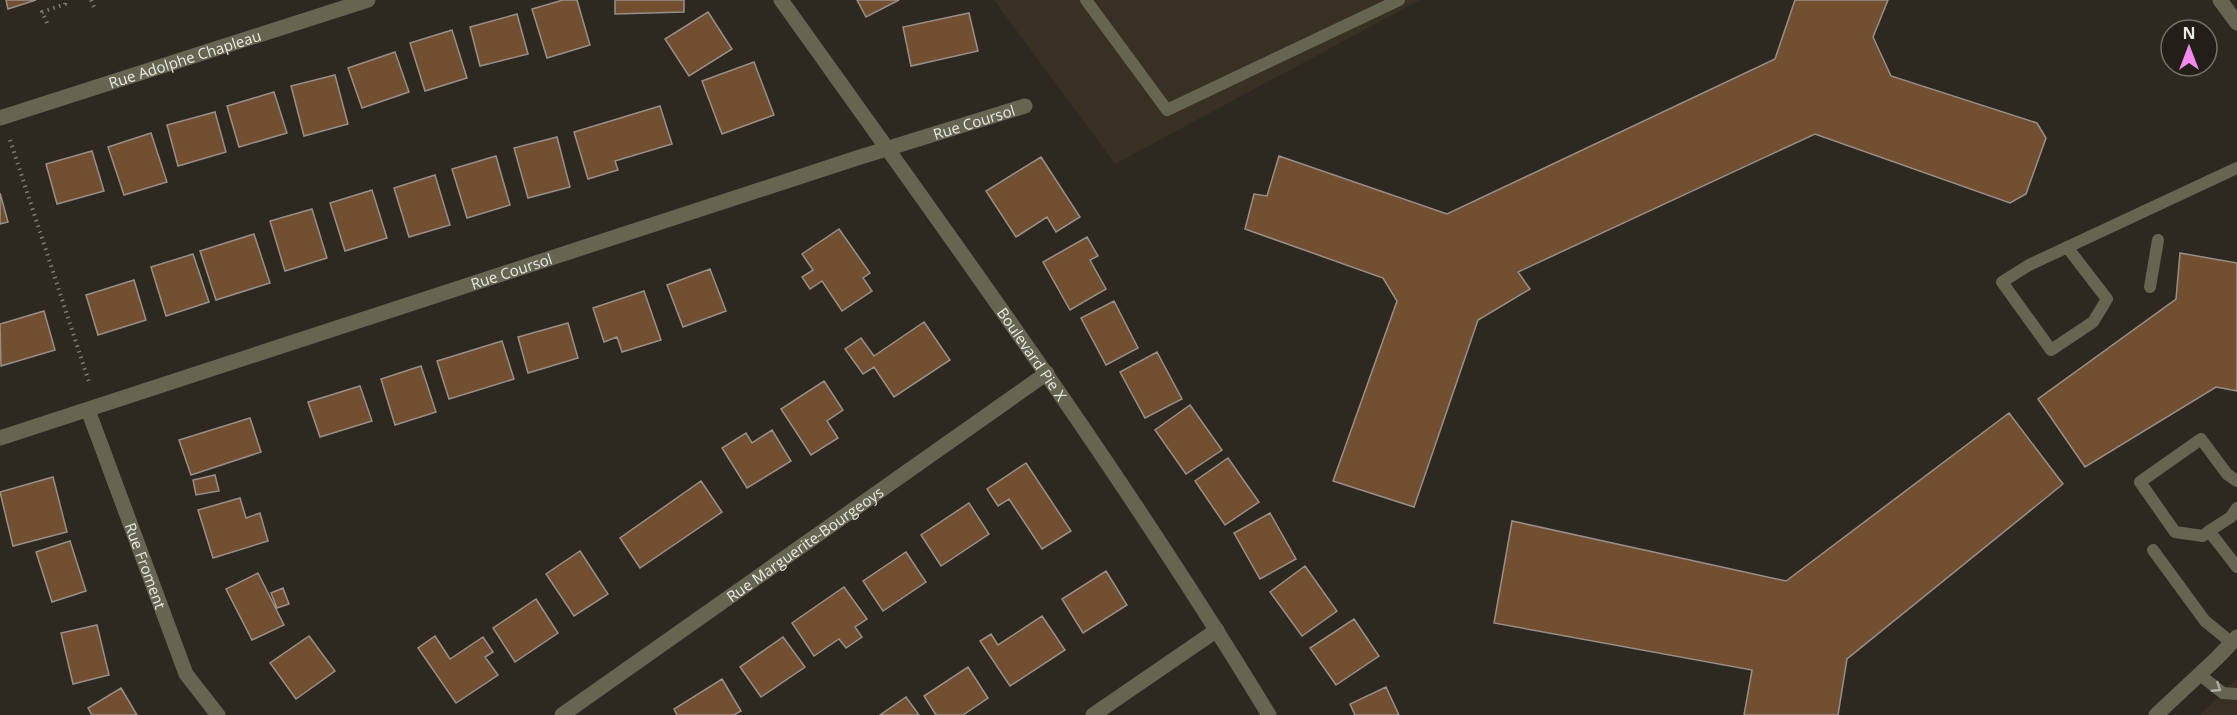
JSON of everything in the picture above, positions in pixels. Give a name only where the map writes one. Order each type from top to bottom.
[{"type":"street","name":"Rue Adolphe Chapleau","points":[[0,118],[368,0]]},
{"type":"street","name":"Boulevard Pie X","points":[[781,0],[1047,374],[1218,630],[1269,715]]},
{"type":"street","points":[[2220,0],[2237,23]]},
{"type":"street","name":"Rue Coursol","points":[[0,438],[1025,106]]},
{"type":"street","name":"Rue Marguerite-Bourgeoys","points":[[562,715],[1047,374]]},
{"type":"street","name":"Rue Froment","points":[[88,410],[186,674],[218,715]]},
{"type":"street","points":[[1093,715],[1218,630]]},
{"type":"street","points":[[2156,715],[2234,640]]},
{"type":"lane","points":[[1086,0],[1167,110],[1399,0]]},
{"type":"lane","points":[[2067,246],[2107,299],[2093,322],[2051,350],[2002,282],[2067,246],[2237,168]]},
{"type":"lane","points":[[2150,287],[2158,240]]},
{"type":"lane","points":[[2237,481],[2227,474],[2201,439],[2140,482],[2175,532],[2202,536],[2230,517],[2237,508]]},
{"type":"lane","points":[[2209,531],[2237,567]]},
{"type":"lane","points":[[2153,550],[2205,621],[2234,640]]},
{"type":"lane","points":[[2200,675],[2223,693],[2237,694]]},
{"type":"path","points":[[46,23],[42,12],[65,4],[65,0]]},
{"type":"path","points":[[91,0],[94,7]]},
{"type":"path","points":[[10,140],[90,385]]},
{"type":"shaded area","points":[[994,0],[1420,0],[1115,164]]},
{"type":"shaded area","points":[[2237,679],[2237,715],[2200,715]]},
{"type":"building","points":[[6,0],[36,0],[8,9]]},
{"type":"building","points":[[563,0],[577,0],[590,45],[547,58],[532,9]]},
{"type":"building","points":[[615,0],[684,0],[684,12],[615,14]]},
{"type":"building","points":[[857,0],[899,0],[866,17]]},
{"type":"building","points":[[1795,0],[1888,0],[1873,37],[1891,76],[2037,123],[2046,138],[2026,194],[2010,203],[1815,134],[1518,272],[1530,289],[1478,320],[1414,507],[1333,481],[1397,301],[1383,278],[1245,229],[1254,194],[1267,196],[1279,156],[1447,214],[1775,59]]},
{"type":"building","points":[[708,12],[732,49],[689,76],[665,39]]},
{"type":"building","points":[[969,13],[978,51],[911,66],[903,27]]},
{"type":"building","points":[[517,14],[528,54],[480,66],[470,27]]},
{"type":"building","points":[[452,30],[467,78],[425,91],[410,43]]},
{"type":"building","points":[[395,52],[409,92],[362,108],[348,68]]},
{"type":"building","points":[[754,62],[774,115],[722,134],[702,81]]},
{"type":"building","points":[[335,75],[348,124],[304,136],[291,86]]},
{"type":"building","points":[[274,92],[287,133],[239,147],[227,106]]},
{"type":"building","points":[[660,106],[672,144],[615,161],[618,170],[588,179],[574,132]]},
{"type":"building","points":[[215,112],[226,152],[178,166],[167,125]]},
{"type":"building","points":[[151,133],[167,182],[124,195],[108,147]]},
{"type":"building","points":[[557,137],[570,187],[528,198],[514,148]]},
{"type":"building","points":[[92,151],[104,191],[57,204],[46,164]]},
{"type":"building","points":[[496,156],[510,205],[467,218],[452,169]]},
{"type":"building","points":[[1041,157],[1080,217],[1056,232],[1047,217],[1016,237],[986,191]]},
{"type":"building","points":[[435,175],[450,225],[409,237],[394,188]]},
{"type":"building","points":[[372,190],[387,238],[345,251],[330,203]]},
{"type":"building","points":[[0,193],[8,222],[0,224]]},
{"type":"building","points":[[312,209],[327,258],[285,271],[270,221]]},
{"type":"building","points":[[839,229],[870,273],[863,278],[872,291],[842,311],[822,281],[810,289],[802,277],[813,270],[802,254]]},
{"type":"building","points":[[254,234],[270,283],[216,300],[200,251]]},
{"type":"building","points":[[1087,237],[1098,256],[1090,260],[1106,289],[1070,310],[1043,262]]},
{"type":"building","points":[[2180,253],[2237,263],[2237,391],[2216,387],[2085,467],[2038,399],[2176,299]]},
{"type":"building","points":[[193,254],[209,302],[166,316],[151,267]]},
{"type":"building","points":[[710,269],[726,311],[683,327],[667,285]]},
{"type":"building","points":[[134,280],[146,320],[98,335],[86,295]]},
{"type":"building","points":[[644,291],[661,340],[622,352],[617,337],[604,342],[593,308]]},
{"type":"building","points":[[1114,301],[1138,348],[1106,365],[1081,318]]},
{"type":"building","points":[[44,311],[55,350],[1,366],[0,324]]},
{"type":"building","points":[[924,322],[950,360],[894,397],[874,367],[863,374],[845,349],[861,338],[874,356]]},
{"type":"building","points":[[568,323],[578,358],[528,373],[518,337]]},
{"type":"building","points":[[502,341],[514,379],[449,399],[437,361]]},
{"type":"building","points":[[1157,352],[1182,399],[1145,418],[1120,372]]},
{"type":"building","points":[[421,366],[436,412],[395,425],[381,379]]},
{"type":"building","points":[[824,381],[843,410],[827,421],[838,438],[811,455],[781,409]]},
{"type":"building","points":[[360,386],[372,421],[320,437],[308,402]]},
{"type":"building","points":[[1190,405],[1222,450],[1186,474],[1155,430]]},
{"type":"building","points":[[2009,413],[2063,484],[1847,659],[1838,715],[1744,715],[1752,670],[1494,623],[1512,521],[1786,581]]},
{"type":"building","points":[[250,418],[261,452],[191,475],[179,440]]},
{"type":"building","points":[[772,430],[791,461],[747,488],[722,448],[746,433],[752,443]]},
{"type":"building","points":[[1228,458],[1259,502],[1225,525],[1195,481]]},
{"type":"building","points":[[1026,463],[1071,531],[1042,549],[1009,499],[998,506],[987,489]]},
{"type":"building","points":[[215,475],[219,491],[196,495],[193,480]]},
{"type":"building","points":[[53,477],[67,532],[13,546],[0,492]]},
{"type":"building","points":[[701,481],[722,512],[640,568],[620,538]]},
{"type":"building","points":[[240,498],[246,518],[260,513],[268,541],[213,558],[198,510]]},
{"type":"building","points":[[969,503],[989,534],[941,566],[921,535]]},
{"type":"building","points":[[1270,513],[1296,559],[1260,579],[1234,533]]},
{"type":"building","points":[[70,541],[86,591],[52,602],[36,552]]},
{"type":"building","points":[[580,551],[608,594],[574,616],[546,574]]},
{"type":"building","points":[[906,552],[926,582],[883,611],[863,581]]},
{"type":"building","points":[[1305,566],[1337,611],[1302,636],[1270,592]]},
{"type":"building","points":[[1106,571],[1127,605],[1083,633],[1062,599]]},
{"type":"building","points":[[258,573],[284,625],[252,640],[226,589]]},
{"type":"building","points":[[844,587],[867,619],[855,627],[862,637],[846,648],[839,639],[814,656],[792,623]]},
{"type":"building","points":[[283,588],[289,604],[277,608],[271,593]]},
{"type":"building","points":[[536,599],[558,633],[515,662],[493,628]]},
{"type":"building","points":[[1042,616],[1065,650],[1010,686],[980,641],[991,634],[998,645]]},
{"type":"building","points":[[1354,619],[1379,656],[1336,685],[1310,648]]},
{"type":"building","points":[[97,625],[109,675],[73,684],[61,633]]},
{"type":"building","points":[[309,636],[335,671],[296,699],[270,663]]},
{"type":"building","points":[[435,636],[450,659],[483,637],[493,652],[485,657],[498,675],[456,703],[418,648]]},
{"type":"building","points":[[783,637],[805,667],[761,697],[740,667]]},
{"type":"building","points":[[968,667],[988,698],[963,715],[936,715],[924,696]]},
{"type":"building","points":[[722,679],[741,711],[734,715],[677,715],[674,709]]},
{"type":"building","points":[[1386,687],[1399,715],[1355,715],[1350,704]]},
{"type":"building","points":[[121,688],[137,715],[92,715],[88,708]]},
{"type":"building","points":[[906,697],[919,715],[880,715]]}]
